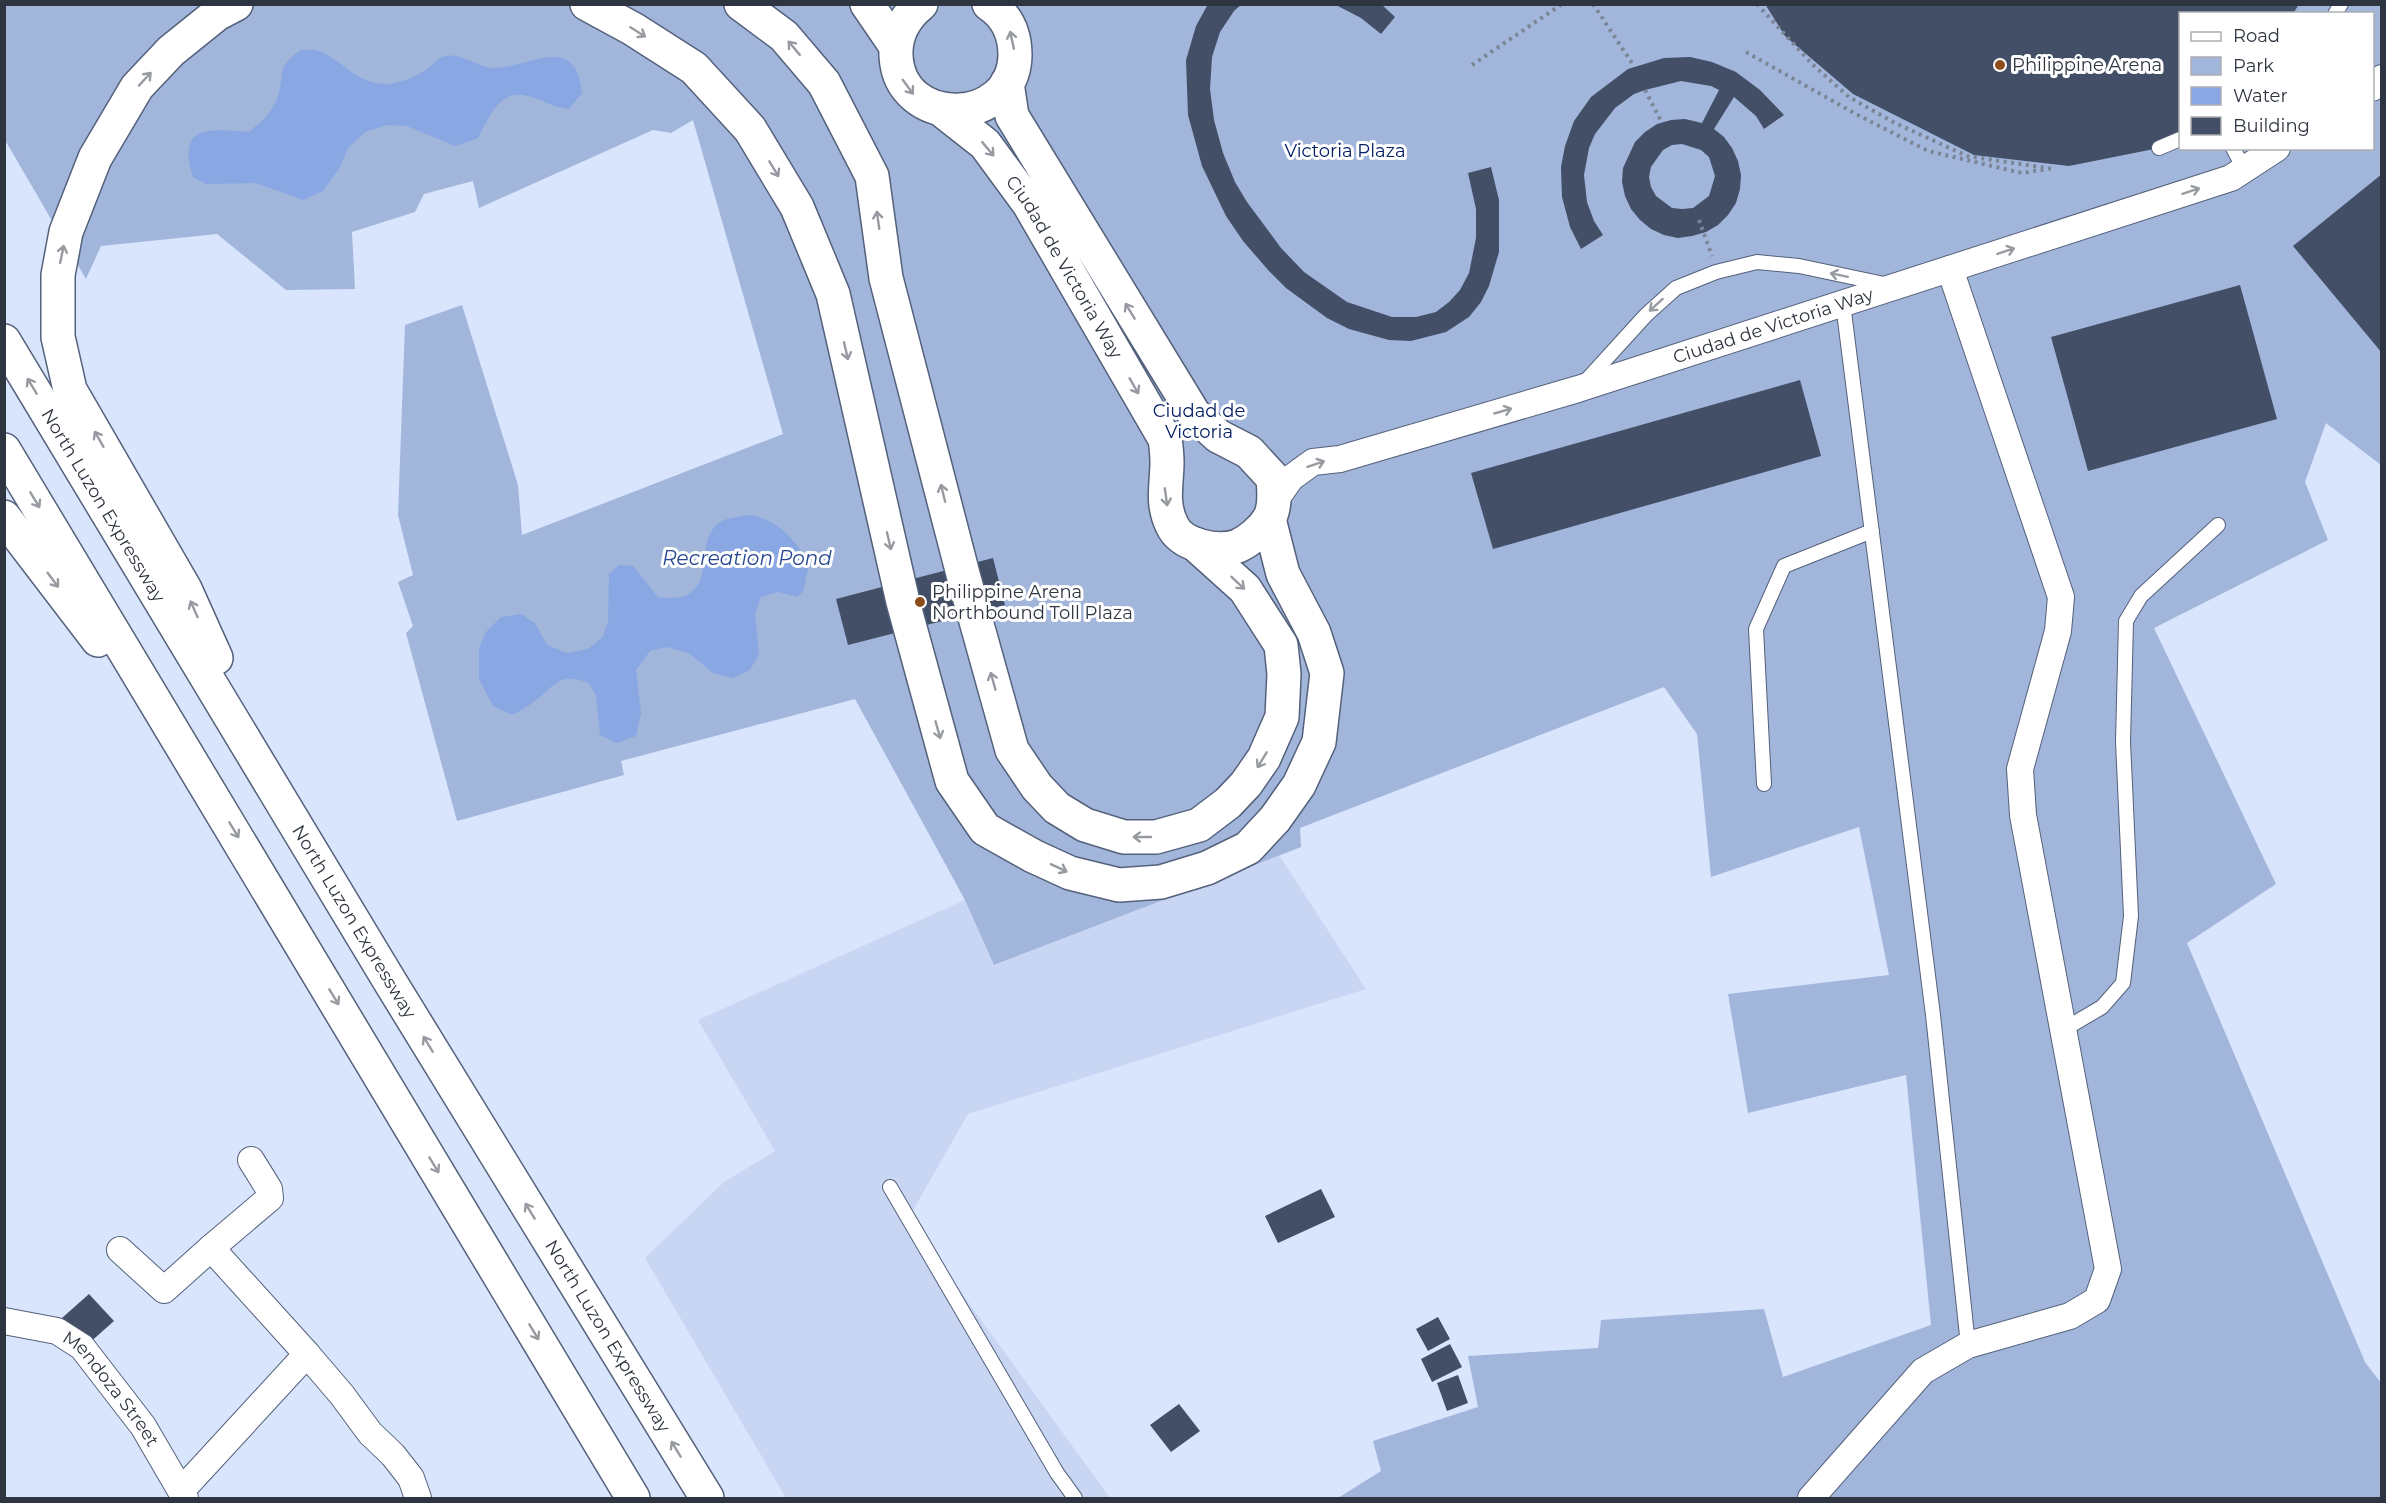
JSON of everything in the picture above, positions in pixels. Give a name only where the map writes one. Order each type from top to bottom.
[{"type":"main road","points":[[236,4],[217,14],[171,51],[137,87],[95,159],[66,232],[58,275],[58,337],[70,390],[185,589],[279,796]]},
{"type":"main road","name":"Ciudad de Victoria Way","points":[[587,4],[633,29],[694,68],[750,129],[797,207],[833,294],[903,602],[952,781],[986,829],[1033,856],[1070,873],[1119,885],[1161,882],[1207,868],[1248,848],[1275,819],[1299,785],[1319,742],[1327,673],[1314,633],[1283,574],[1271,510],[1273,478],[1250,452],[1218,436],[1194,414],[1012,117],[1007,83]]},
{"type":"main road","points":[[741,4],[784,36],[824,83],[872,176],[886,278],[964,578],[1012,750],[1037,787],[1057,808],[1085,825],[1124,837],[1156,837],[1199,825],[1228,803],[1246,784],[1264,758],[1282,717],[1284,674],[1281,645],[1245,589],[1195,544]]},
{"type":"main road","points":[[867,4],[895,45]]},
{"type":"main road","points":[[895,45],[902,26],[921,4]]},
{"type":"main road","points":[[943,111],[965,110],[984,104],[996,97],[1007,83],[1015,59],[1011,30],[1000,12],[989,4]]},
{"type":"main road","name":"Ciudad de Victoria Way","points":[[895,45],[896,63],[908,89],[918,99],[943,111],[985,144],[1029,204],[1165,439],[1167,462],[1164,490],[1168,515],[1172,528],[1195,544]]},
{"type":"main road","name":"North Luzon Expressway","points":[[4,341],[707,1498]]},
{"type":"main road","points":[[4,450],[633,1498]]},
{"type":"main road","points":[[1195,544],[1223,549],[1237,546],[1250,540],[1271,510]]},
{"type":"main road","points":[[4,517],[204,780]]},
{"type":"street","name":"Ciudad de Victoria Way","points":[[1271,510],[1291,478],[1313,462],[1340,459],[1578,390],[1897,287],[2231,178],[2239,159],[2270,150]]},
{"type":"street","points":[[1811,1498],[1923,1371],[1968,1345],[2070,1316],[2097,1300],[2108,1269],[2024,815],[2020,769],[2058,631],[2061,597],[1950,269]]},
{"type":"street","points":[[120,1250],[164,1290],[270,1198],[269,1189],[251,1160]]},
{"type":"street","points":[[211,1248],[342,1395],[370,1433],[393,1455],[411,1478],[418,1498]]},
{"type":"street","name":"Mendoza Street","points":[[4,1321],[57,1331],[82,1347],[143,1426],[183,1495]]},
{"type":"street","points":[[183,1495],[306,1354]]},
{"type":"lane","points":[[2159,148],[2179,140]]},
{"type":"lane","points":[[1578,390],[1646,315],[1676,288],[1716,272],[1757,262],[1799,266],[1897,287]]},
{"type":"lane","points":[[1843,304],[1933,1015],[1968,1345]]},
{"type":"lane","points":[[2064,1030],[2102,1007],[2123,983],[2131,916],[2122,742],[2126,621],[2141,596],[2218,525]]},
{"type":"lane","points":[[1764,784],[1756,629],[1784,566],[1872,531]]},
{"type":"lane","points":[[890,1187],[1057,1473],[1075,1498]]},
{"type":"path","points":[[1472,65],[1562,4]]},
{"type":"path","points":[[1593,4],[1634,66]]},
{"type":"path","points":[[1746,52],[1854,113],[1928,151],[2022,172],[2053,169],[1967,156],[1893,122],[1849,97],[1812,63],[1757,4]]},
{"type":"path","points":[[1645,90],[1662,123]]},
{"type":"path","points":[[1699,220],[1716,272]]},
{"type":"shaded area","points":[[1279,855],[1366,989],[968,1114],[908,1219],[1110,1498],[786,1498],[645,1258],[724,1182],[775,1151],[698,1020],[965,900],[995,965]]},
{"type":"green space","name":"Ciudad de Victoria","points":[[4,5],[2381,5],[2381,465],[2326,423],[2305,482],[2328,540],[2154,628],[2276,884],[2187,943],[2365,1362],[2381,1383],[2381,1498],[1338,1498],[1381,1471],[1373,1441],[1478,1407],[1468,1356],[1598,1348],[1601,1320],[1764,1309],[1783,1377],[1931,1325],[1906,1075],[1748,1113],[1728,994],[1889,975],[1859,827],[1711,877],[1697,734],[1664,687],[1300,828],[1301,847],[994,965],[965,900],[855,699],[621,761],[624,775],[457,821],[406,633],[413,626],[398,582],[413,575],[398,515],[405,325],[462,305],[518,485],[522,535],[783,434],[693,120],[671,133],[653,130],[479,208],[473,181],[424,194],[415,212],[352,232],[355,289],[286,290],[217,234],[101,246],[86,279],[5,140]]},
{"type":"water","points":[[301,50],[319,51],[356,75],[383,84],[411,78],[426,70],[440,58],[447,56],[460,57],[493,68],[548,57],[560,58],[570,63],[578,74],[582,93],[569,109],[523,95],[513,95],[498,104],[478,138],[455,146],[407,126],[387,125],[365,132],[348,148],[339,169],[323,191],[303,200],[256,183],[206,184],[193,177],[189,147],[193,138],[200,133],[210,131],[249,132],[272,109],[280,91],[284,67]]},
{"type":"water","name":"Recreation Pond","points":[[751,515],[779,527],[811,563],[804,590],[797,597],[778,592],[761,597],[755,614],[759,654],[750,670],[732,678],[713,673],[690,654],[667,647],[650,651],[636,670],[641,713],[636,736],[617,743],[600,735],[596,696],[589,683],[570,679],[557,682],[530,705],[512,715],[493,706],[479,679],[479,648],[486,632],[501,617],[521,614],[535,623],[547,645],[567,653],[588,649],[603,637],[608,621],[609,574],[619,565],[633,566],[658,597],[674,598],[687,595],[697,586],[700,579],[706,544],[716,525],[735,517]]},
{"type":"building","points":[[1208,4],[1242,4],[1234,11],[1220,32],[1212,57],[1210,89],[1214,120],[1223,153],[1235,182],[1281,248],[1304,272],[1347,302],[1392,317],[1416,317],[1436,312],[1449,302],[1460,290],[1469,273],[1476,238],[1476,209],[1468,173],[1491,167],[1499,200],[1499,252],[1489,286],[1481,302],[1469,317],[1446,332],[1411,341],[1389,340],[1349,329],[1327,318],[1286,288],[1243,241],[1226,216],[1202,166],[1188,115],[1186,60],[1196,26]]},
{"type":"building","points":[[1334,4],[1381,4],[1395,17],[1381,34],[1361,18]]},
{"type":"building","name":"Philippine Arena","points":[[1765,4],[2299,4],[2294,12],[2179,12],[2179,136],[2159,148],[2069,166],[1974,155],[1853,94],[1785,36]]},
{"type":"building","points":[[1690,57],[1712,62],[1736,72],[1760,90],[1784,115],[1764,129],[1756,116],[1734,97],[1714,129],[1724,137],[1738,161],[1741,175],[1736,203],[1718,225],[1706,232],[1678,238],[1651,229],[1631,209],[1622,182],[1623,168],[1635,142],[1657,124],[1685,119],[1702,123],[1719,90],[1711,86],[1681,81],[1634,94],[1615,108],[1595,134],[1589,148],[1584,175],[1587,202],[1594,221],[1603,235],[1581,249],[1570,227],[1562,197],[1561,167],[1565,146],[1574,121],[1591,97],[1628,69],[1664,58]],"holes":[[[1682,144],[1701,150],[1709,157],[1715,176],[1709,196],[1693,208],[1672,208],[1656,196],[1651,187],[1649,177],[1651,167],[1663,150],[1672,145]]]},
{"type":"building","points":[[2382,174],[2382,353],[2293,246]]},
{"type":"building","points":[[2240,285],[2277,419],[2088,471],[2051,337]]},
{"type":"building","points":[[1800,380],[1821,456],[1493,549],[1471,473]]},
{"type":"building","name":"Philippine Arena Northbound Toll Plaza","points":[[993,558],[1005,605],[848,645],[836,599]]},
{"type":"building","points":[[1321,1189],[1335,1217],[1278,1243],[1265,1216]]},
{"type":"building","points":[[89,1294],[114,1321],[87,1345],[62,1318]]},
{"type":"building","points":[[1438,1317],[1450,1339],[1428,1351],[1416,1329]]},
{"type":"building","points":[[1450,1344],[1462,1367],[1432,1382],[1421,1359]]},
{"type":"building","points":[[1458,1375],[1468,1403],[1447,1411],[1437,1383]]},
{"type":"building","points":[[1179,1404],[1200,1431],[1171,1452],[1150,1425]]},
{"type":"place","name":"Philippine Arena","points":[[2000,65]]},
{"type":"place","name":"Philippine Arena Northbound Toll Plaza","points":[[920,602]]},
{"type":"park label","name":"Victoria Plaza","points":[[1345,151]]}]
